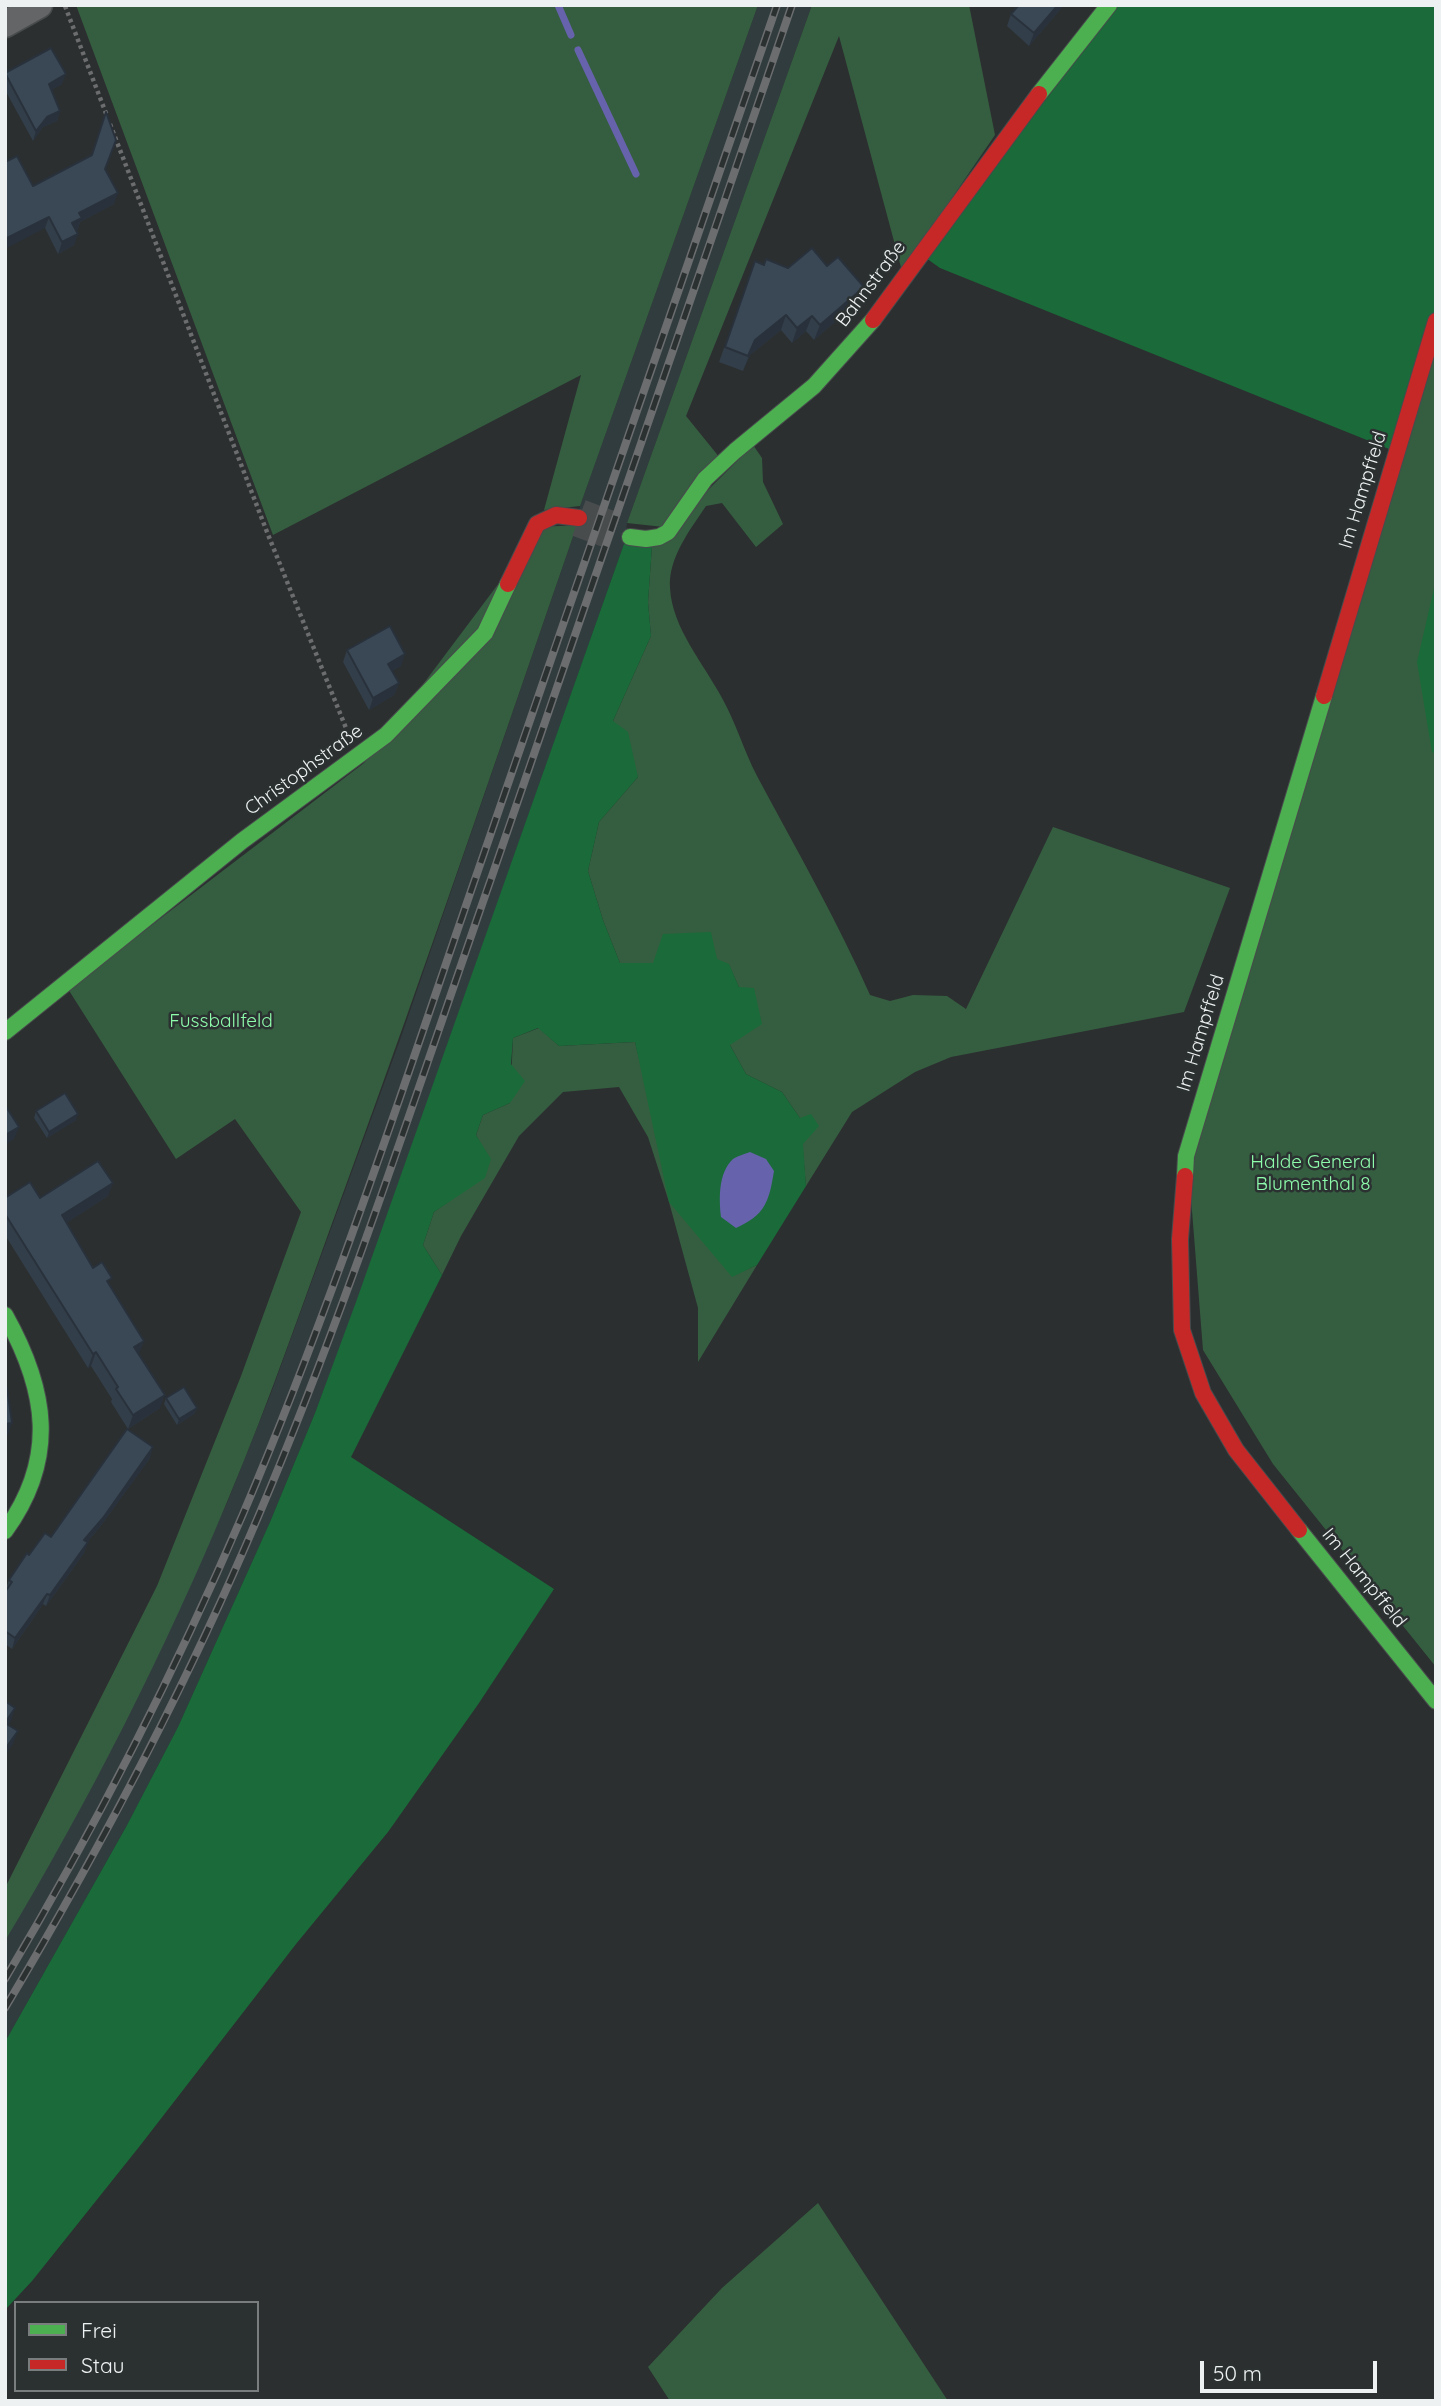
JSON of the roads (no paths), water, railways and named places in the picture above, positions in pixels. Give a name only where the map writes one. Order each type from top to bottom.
[{"type":"street","points":[[5,24],[38,5]]},
{"type":"street","name":"Bahnstraße","points":[[630,537],[654,541],[665,535],[679,519],[703,481],[794,406],[829,372],[867,326],[1025,111],[1109,5]]},
{"type":"street","name":"Im Hampffeld","points":[[1436,321],[1186,1156],[1180,1239],[1182,1330],[1203,1393],[1244,1461],[1436,1701]]},
{"type":"street","name":"Christophstraße","points":[[5,1032],[242,841],[386,735],[485,633],[537,524],[549,514],[565,514],[579,518]]},
{"type":"street","points":[[5,1315],[21,1341],[36,1383],[43,1430],[36,1472],[25,1502],[5,1531]]},
{"type":"waterway","points":[[558,5],[571,35]]},
{"type":"waterway","points":[[578,50],[636,174]]},
{"type":"tunnel","points":[[579,518],[630,537]]},
{"type":"railway","points":[[5,1979],[102,1808],[161,1692],[217,1574],[308,1353],[396,1108],[777,5]]},
{"type":"railway","points":[[5,2008],[140,1767],[230,1580],[291,1438],[408,1118],[792,5]]},
{"type":"park label","name":"Fussballfeld","points":[[221,1021]]},
{"type":"park label","name":"Halde General Blumenthal 8","points":[[1313,1173]]}]
